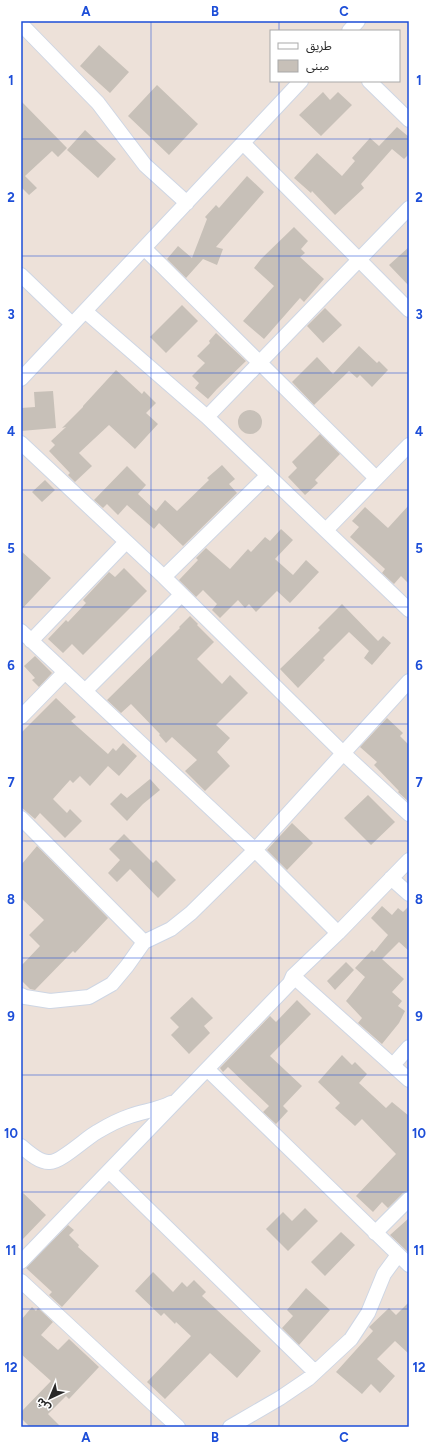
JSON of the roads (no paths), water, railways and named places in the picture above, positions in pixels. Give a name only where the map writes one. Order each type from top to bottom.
[{"type":"street","points":[[349,30],[358,21]]},
{"type":"street","points":[[21,24],[98,103],[146,165],[186,203]]},
{"type":"street","points":[[21,379],[300,82]]},
{"type":"street","points":[[370,82],[409,120]]},
{"type":"street","points":[[243,143],[409,310]]},
{"type":"street","points":[[208,416],[409,208]]},
{"type":"street","points":[[144,248],[376,478]]},
{"type":"street","points":[[21,275],[72,324]]},
{"type":"street","points":[[85,311],[208,416],[409,610]]},
{"type":"street","points":[[21,443],[164,577],[344,753],[409,814]]},
{"type":"street","points":[[326,530],[409,445]]},
{"type":"street","points":[[164,577],[268,475]]},
{"type":"street","points":[[126,542],[26,636],[255,850],[338,933]]},
{"type":"street","points":[[85,691],[181,595]]},
{"type":"street","points":[[21,717],[65,672]]},
{"type":"street","points":[[21,995],[24,997],[50,1001],[89,997],[112,984],[128,966],[144,942],[171,929],[191,913],[255,850],[409,681]]},
{"type":"street","points":[[21,818],[144,942]]},
{"type":"street","points":[[21,1262],[290,983],[293,976],[338,933],[409,860]]},
{"type":"street","points":[[391,878],[409,894]]},
{"type":"street","points":[[293,976],[409,1080]]},
{"type":"street","points":[[393,1065],[409,1047]]},
{"type":"street","points":[[207,1069],[409,1265]]},
{"type":"street","points":[[21,1146],[30,1154],[41,1160],[51,1162],[61,1158],[95,1133],[109,1125],[131,1116],[161,1108],[177,1100]]},
{"type":"street","points":[[109,1171],[315,1372]]},
{"type":"street","points":[[375,1233],[409,1199]]},
{"type":"street","points":[[230,1427],[280,1398],[308,1379],[351,1339],[368,1313],[384,1274],[398,1255]]},
{"type":"street","points":[[21,1281],[178,1427]]}]
